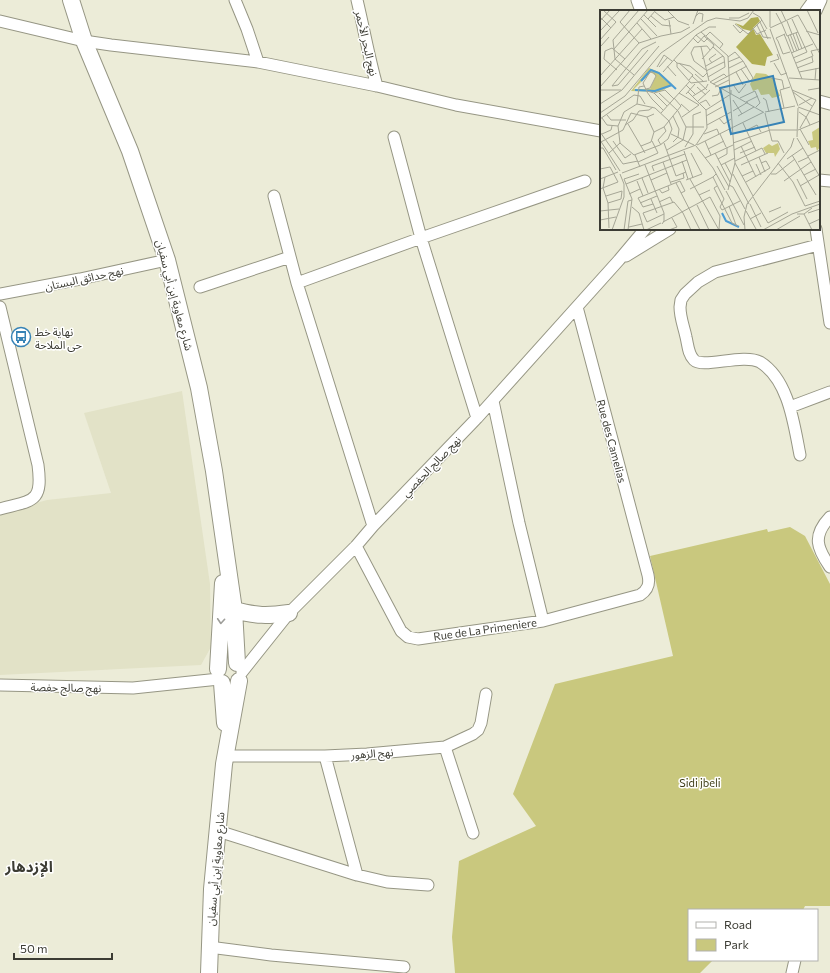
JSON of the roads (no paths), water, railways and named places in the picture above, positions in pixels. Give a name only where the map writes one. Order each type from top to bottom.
[{"type":"main road","name":"شارع معاوية إبن أبي سفيان","points":[[72,0],[84,41],[130,151],[167,260],[199,388],[214,471],[234,610],[239,672],[225,760],[212,889],[209,973]]},
{"type":"main road","name":"شارع معاوية إبن أبي سفيان","points":[[225,554],[220,677],[225,711],[225,760]]},
{"type":"main road","points":[[234,610],[257,616],[290,613]]},
{"type":"main road","points":[[233,661],[239,672],[231,685],[220,677],[224,662],[233,661]]},
{"type":"street","points":[[235,0],[258,62]]},
{"type":"street","name":"نهج البحر الأحمر","points":[[357,0],[377,86]]},
{"type":"street","points":[[637,0],[641,10]]},
{"type":"street","points":[[807,10],[816,3]]},
{"type":"street","points":[[0,21],[84,41],[136,49],[258,62],[377,86],[456,105],[600,131]]},
{"type":"street","points":[[820,101],[830,104]]},
{"type":"street","points":[[394,137],[421,238],[477,418]]},
{"type":"street","points":[[820,180],[830,181]]},
{"type":"street","points":[[297,283],[585,181]]},
{"type":"street","points":[[274,196],[297,283],[373,526]]},
{"type":"street","name":"نهج صالح الحفصي","points":[[239,672],[290,613],[356,546],[373,526],[493,401],[644,230]]},
{"type":"street","name":"نهج صالح الحفصي","points":[[619,260],[668,230]]},
{"type":"street","points":[[816,230],[830,323]]},
{"type":"street","points":[[800,455],[790,407],[773,374],[760,363],[749,359],[704,363],[694,360],[690,352],[680,307],[681,300],[685,294],[698,282],[715,272],[818,245]]},
{"type":"street","points":[[200,287],[290,257]]},
{"type":"street","name":"نهج حدائق البستان","points":[[0,294],[80,279],[167,260]]},
{"type":"street","points":[[0,307],[38,464],[40,480],[39,492],[31,500],[0,510]]},
{"type":"street","name":"Rue des Camelias","points":[[577,307],[648,575]]},
{"type":"street","points":[[790,407],[830,392]]},
{"type":"street","points":[[493,401],[543,621]]},
{"type":"street","points":[[830,517],[820,530],[817,540],[821,552],[830,567]]},
{"type":"street","name":"Rue de La Primeniere","points":[[356,546],[401,631],[408,637],[418,639],[543,621],[640,595],[648,586],[648,575]]},
{"type":"street","name":"نهج صالح حفصة","points":[[0,685],[133,688],[220,677]]},
{"type":"street","name":"نهج الزهور","points":[[225,760],[367,754],[445,747],[473,734],[478,730],[481,723],[486,694]]},
{"type":"street","points":[[445,747],[473,833]]},
{"type":"street","points":[[325,756],[357,876]]},
{"type":"street","points":[[218,831],[357,876],[387,882],[428,885]]},
{"type":"street","points":[[210,947],[279,956],[404,968]]},
{"type":"street","points":[[792,973],[795,961]]},
{"type":"place","name":"نهاية خط حى الملاحة","points":[[21,337]]},
{"type":"district","name":"الإزدهار","points":[[29,866]]},
{"type":"park label","name":"Sidi jbeli","points":[[700,782]]}]
